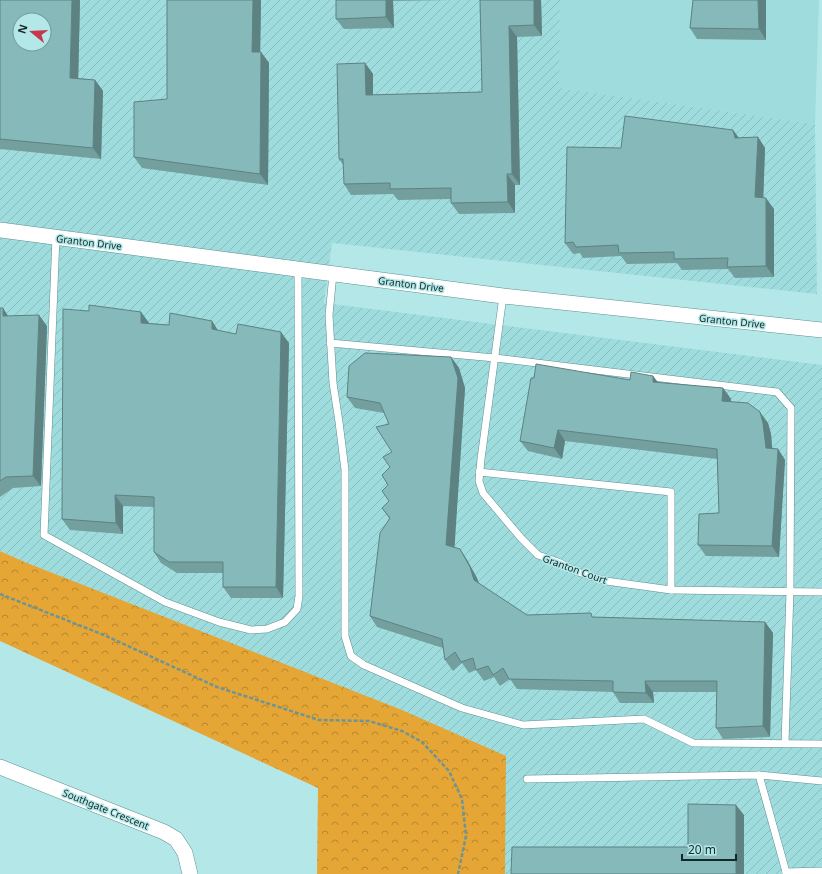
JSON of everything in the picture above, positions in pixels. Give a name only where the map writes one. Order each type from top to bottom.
[{"type":"street","name":"Granton Drive","points":[[0,230],[503,296],[822,330]]},
{"type":"street","name":"Southgate Crescent","points":[[0,767],[176,838],[185,853],[190,874]]},
{"type":"lane","points":[[56,237],[44,535],[165,602],[219,622],[251,630],[267,629],[285,622],[297,609],[299,596],[298,269]]},
{"type":"lane","points":[[333,274],[329,315],[330,343],[333,383],[344,470],[345,636],[351,656],[364,665],[462,708],[523,725],[644,719],[693,743],[822,744]]},
{"type":"lane","name":"Granton Court","points":[[503,296],[479,481],[483,493],[521,538],[538,555],[558,562],[578,572],[606,581],[671,590],[822,592]]},
{"type":"lane","points":[[330,343],[494,358],[777,392],[791,408],[790,591],[785,744]]},
{"type":"lane","points":[[479,472],[671,492],[671,590]]},
{"type":"lane","points":[[759,775],[786,873],[822,871]]},
{"type":"lane","points":[[527,779],[759,775],[822,780]]},
{"type":"path","points":[[0,594],[104,635],[217,688],[319,720],[369,721],[402,730],[422,742],[449,771],[462,799],[466,836],[458,874]]},
{"type":"shaded area","points":[[0,0],[560,0],[559,88],[815,124],[817,294],[332,243],[324,303],[822,365],[822,874],[505,874],[505,756],[0,551]]},
{"type":"shaded area","points":[[560,0],[819,0],[815,124],[558,88]]},
{"type":"green space","points":[[0,551],[27,563],[402,710],[506,756],[505,874],[317,874],[318,788],[0,641]]},
{"type":"building","points":[[0,0],[72,0],[70,78],[95,80],[93,148],[0,139]]},
{"type":"building","points":[[167,0],[253,0],[252,52],[261,52],[260,174],[134,157],[134,102],[167,99]]},
{"type":"building","points":[[336,0],[386,0],[386,17],[336,19]]},
{"type":"building","points":[[480,0],[534,0],[534,25],[509,26],[512,174],[507,174],[508,202],[451,203],[451,188],[390,189],[390,183],[344,184],[343,159],[339,159],[337,64],[365,63],[366,95],[482,92]]},
{"type":"building","points":[[693,0],[758,0],[759,29],[690,28]]},
{"type":"building","points":[[625,116],[733,130],[735,138],[758,137],[755,197],[766,198],[766,266],[727,267],[728,258],[674,259],[674,252],[619,253],[618,245],[576,247],[573,242],[565,243],[567,147],[621,148]]},
{"type":"building","points":[[89,305],[141,312],[141,323],[169,325],[170,313],[212,321],[212,329],[236,334],[238,324],[281,332],[276,587],[223,587],[223,562],[169,562],[154,552],[154,497],[115,495],[116,523],[62,519],[63,309],[89,311]]},
{"type":"building","points":[[0,308],[3,308],[3,316],[39,315],[33,476],[6,477],[0,481]]},
{"type":"building","points":[[365,353],[451,357],[458,378],[446,545],[460,549],[470,567],[474,580],[527,615],[591,613],[592,617],[765,622],[763,726],[716,728],[717,681],[645,681],[646,693],[613,692],[613,681],[509,679],[503,668],[493,675],[488,666],[476,670],[473,658],[461,662],[455,652],[445,660],[442,639],[370,616],[380,533],[390,518],[382,508],[389,501],[382,491],[388,485],[382,475],[390,467],[383,457],[392,452],[376,427],[389,424],[380,403],[347,397],[349,366]]},
{"type":"building","points":[[536,364],[630,380],[631,372],[653,376],[653,382],[723,388],[722,401],[748,403],[760,412],[766,448],[778,449],[772,546],[698,545],[699,514],[719,513],[717,449],[558,430],[554,448],[520,441],[531,378],[534,378]]},
{"type":"building","points":[[688,804],[736,805],[736,874],[511,874],[512,847],[688,847]]}]
